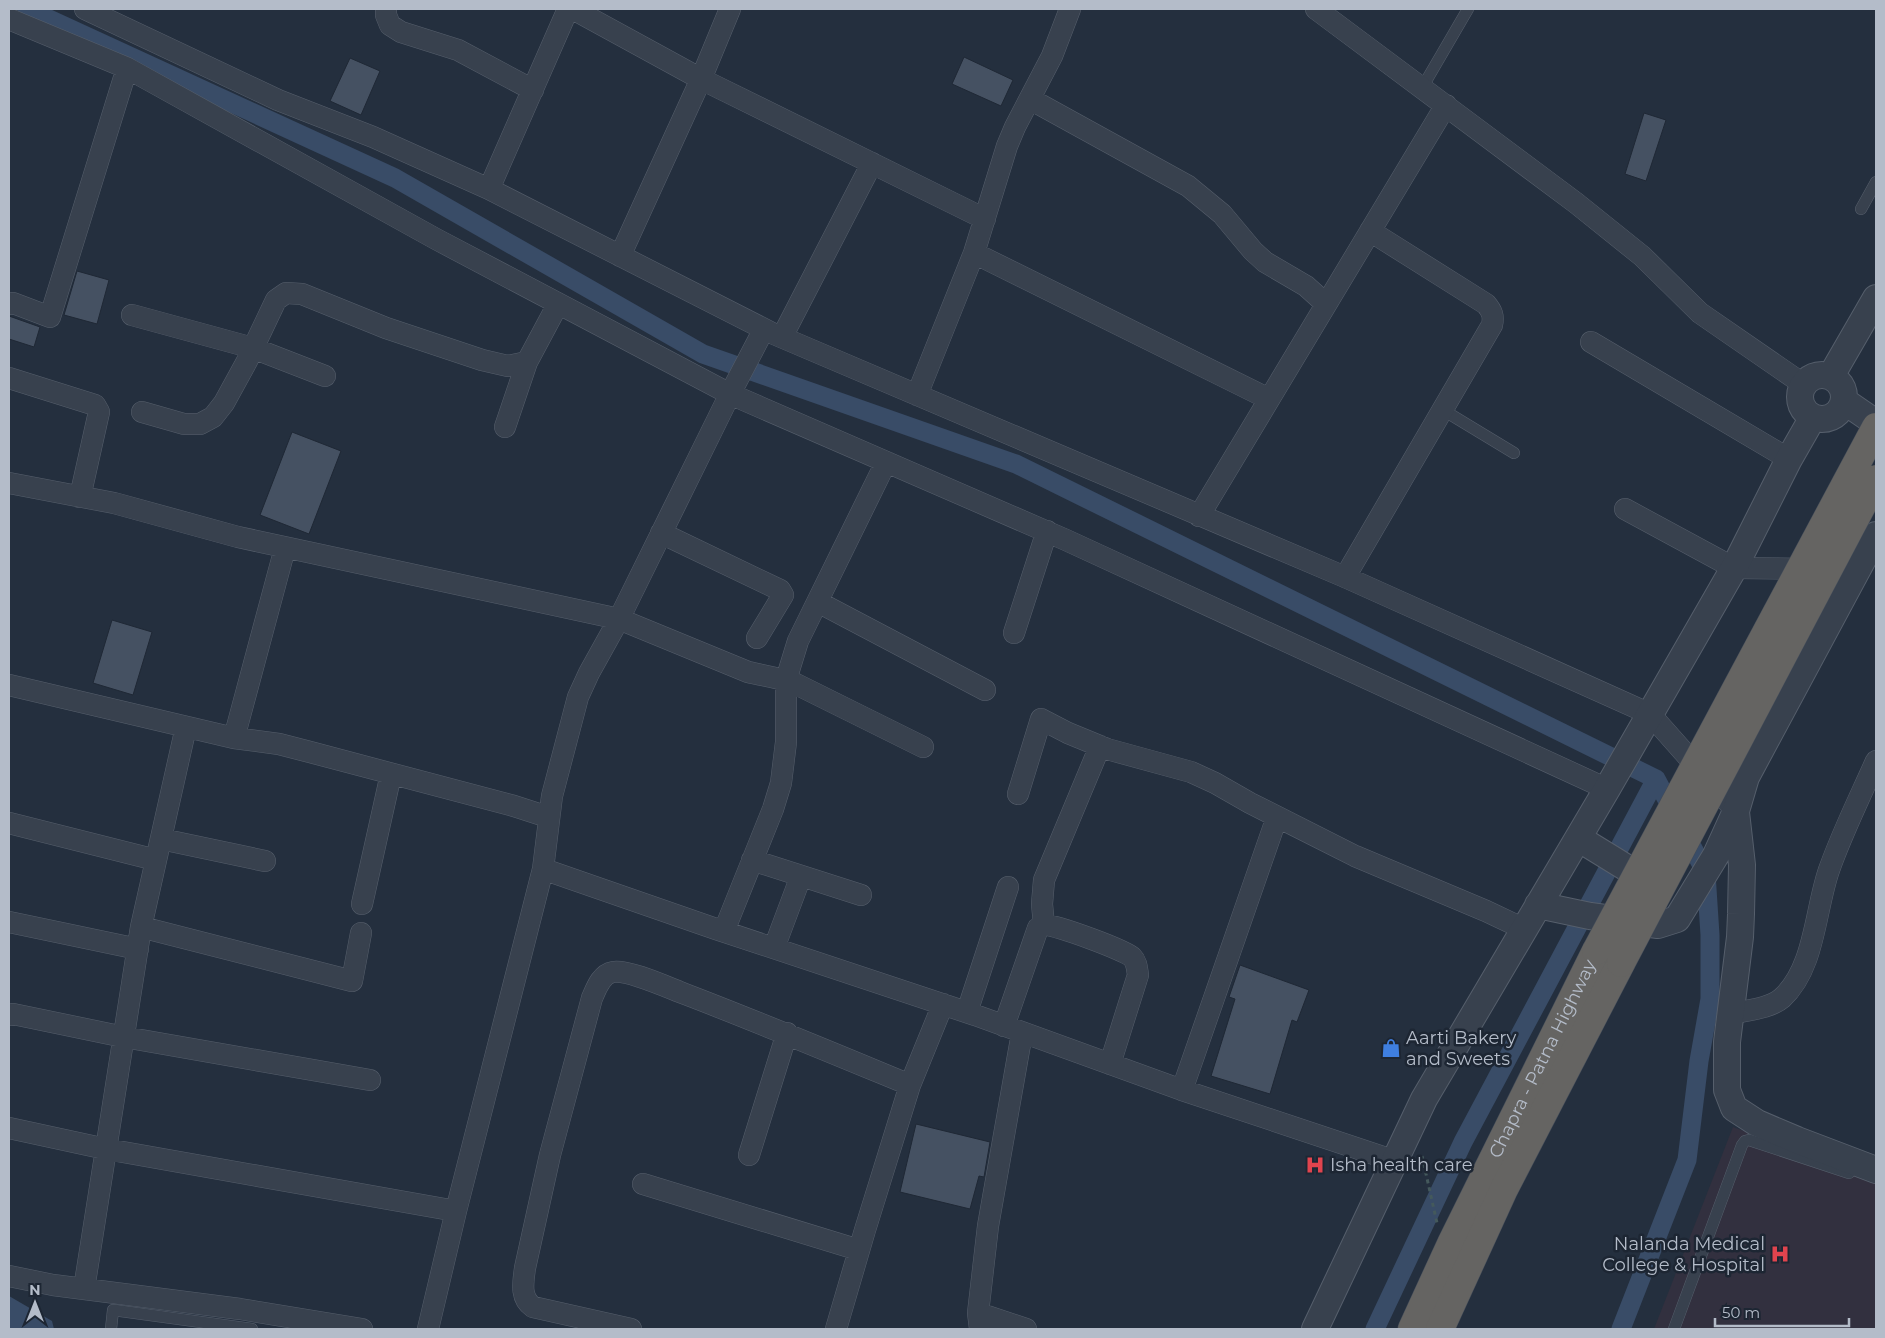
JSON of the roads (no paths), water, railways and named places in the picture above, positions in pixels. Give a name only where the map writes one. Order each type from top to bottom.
[{"type":"highway","name":"Chapra - Patna Highway","points":[[1412,1329],[1451,1244],[1593,958],[1876,427]]},
{"type":"highway","name":"Chapra - Patna Highway","points":[[1440,1329],[1504,1189],[1876,478]]},
{"type":"highway","points":[[1593,958],[1617,970]]},
{"type":"street","points":[[85,9],[278,100],[373,136],[489,189],[773,333],[1345,577],[1644,724],[1732,807],[1742,864],[1740,937],[1728,1042],[1727,1090],[1734,1108],[1757,1123],[1867,1173]]},
{"type":"street","points":[[386,9],[390,25],[401,32],[458,50],[533,90]]},
{"type":"street","points":[[489,189],[568,9]]},
{"type":"street","points":[[573,9],[701,79],[985,219]]},
{"type":"street","points":[[620,256],[701,79],[730,9]]},
{"type":"street","points":[[917,395],[974,253],[1006,146],[1052,56],[1070,9]]},
{"type":"street","points":[[1316,9],[1576,203],[1642,256],[1700,313],[1803,384]]},
{"type":"street","points":[[9,19],[127,68],[436,239],[558,304],[732,390],[886,462],[1047,531],[1610,784]]},
{"type":"street","points":[[9,304],[13,303],[50,317],[127,68]]},
{"type":"street","points":[[1030,99],[1188,186],[1222,214],[1253,251],[1265,262],[1306,286],[1326,304]]},
{"type":"street","points":[[1199,516],[1446,106]]},
{"type":"street","points":[[428,1329],[543,869],[552,796],[578,698],[598,653],[619,619],[749,359],[773,333],[872,163]]},
{"type":"street","points":[[1345,577],[1492,325],[1493,318],[1491,310],[1486,304],[1370,231]]},
{"type":"street","points":[[974,253],[1269,399]]},
{"type":"street","points":[[142,412],[184,424],[200,424],[213,417],[224,403],[276,300],[286,293],[302,294],[386,328],[482,360],[508,366],[527,362]]},
{"type":"street","points":[[1831,376],[1876,298]]},
{"type":"street","points":[[505,427],[527,362],[558,304]]},
{"type":"street","points":[[132,315],[253,348],[325,376]]},
{"type":"street","points":[[1591,342],[1789,459]]},
{"type":"street","points":[[1820,374],[1831,376],[1839,382],[1844,390],[1844,401],[1840,410],[1833,416],[1823,419],[1813,418],[1805,412],[1800,403],[1800,393],[1803,384],[1811,377],[1820,374]]},
{"type":"street","points":[[9,378],[95,405],[99,412],[80,497]]},
{"type":"street","points":[[1844,401],[1876,423]]},
{"type":"street","points":[[1315,1329],[1424,1099],[1524,929],[1549,907],[1578,838],[1734,568],[1789,459],[1813,418]]},
{"type":"street","points":[[724,931],[773,809],[781,783],[786,742],[786,680],[798,641],[886,462]]},
{"type":"street","points":[[9,483],[114,503],[285,548],[619,619],[748,672],[768,678],[786,680],[923,748]]},
{"type":"street","points":[[1625,508],[1734,568],[1815,569],[1854,576]]},
{"type":"street","points":[[1014,633],[1047,531]]},
{"type":"street","points":[[661,533],[780,590],[783,595],[757,638]]},
{"type":"street","points":[[1549,907],[1590,916],[1658,925],[1677,919],[1746,777],[1876,535]]},
{"type":"street","points":[[234,738],[285,548]]},
{"type":"street","points":[[818,602],[984,690]]},
{"type":"street","points":[[9,685],[234,738],[279,744],[514,806],[548,817]]},
{"type":"street","points":[[1018,794],[1041,719],[1100,746],[1191,772],[1354,856],[1486,911],[1524,929]]},
{"type":"street","points":[[84,1289],[141,927],[186,727]]},
{"type":"street","points":[[1044,925],[1042,904],[1044,880],[1100,746]]},
{"type":"street","points":[[1731,1014],[1769,1005],[1781,998],[1800,971],[1813,936],[1821,896],[1835,854],[1876,761]]},
{"type":"street","points":[[362,904],[392,774]]},
{"type":"street","points":[[1182,1090],[1277,817]]},
{"type":"street","points":[[9,823],[158,849],[265,861]]},
{"type":"street","points":[[1578,838],[1676,898],[1704,863]]},
{"type":"street","points":[[752,860],[861,895]]},
{"type":"street","points":[[543,869],[967,1012],[1182,1090],[1395,1161]]},
{"type":"street","points":[[774,948],[801,876]]},
{"type":"street","points":[[967,1012],[1008,887]]},
{"type":"street","points":[[9,922],[138,949]]},
{"type":"street","points":[[1026,1329],[979,1321],[988,1226],[1013,1030],[1038,928],[1044,925],[1055,927],[1132,955],[1138,975],[1110,1064]]},
{"type":"street","points":[[141,927],[352,981],[361,933]]},
{"type":"street","points":[[631,1329],[533,1307],[524,1298],[525,1268],[550,1155],[592,998],[598,984],[604,977],[612,972],[626,973],[650,981],[787,1033],[910,1085]]},
{"type":"street","points":[[836,1329],[910,1085],[943,1004]]},
{"type":"street","points":[[9,1015],[13,1014],[124,1037],[370,1080]]},
{"type":"street","points":[[749,1155],[787,1033]]},
{"type":"street","points":[[1727,1090],[1876,1155]]},
{"type":"street","points":[[9,1128],[106,1149],[456,1211]]},
{"type":"street","points":[[643,1184],[859,1250]]},
{"type":"street","points":[[9,1276],[53,1285],[240,1309],[362,1329]]},
{"type":"lane","points":[[1422,88],[1468,9]]},
{"type":"lane","points":[[1861,209],[1876,182]]},
{"type":"lane","points":[[1443,410],[1514,453]]},
{"type":"lane","points":[[1674,1329],[1745,1141],[1749,1140],[1867,1173]]},
{"type":"lane","points":[[110,1329],[113,1310],[252,1329]]},
{"type":"water","points":[[9,1296],[52,1321],[54,1329],[9,1329]]},
{"type":"waterway","points":[[27,9],[395,178],[703,354],[1016,464],[1656,779],[1706,873],[1710,935],[1710,999],[1699,1061],[1687,1160],[1621,1329]]},
{"type":"waterway","points":[[1375,1329],[1463,1142],[1656,779]]},
{"type":"place","name":"Aarti Bakery and Sweets","points":[[1391,1048]]},
{"type":"place","name":"Isha health care","points":[[1315,1165]]},
{"type":"place","name":"Nalanda Medical College & Hospital","points":[[1780,1254]]}]
